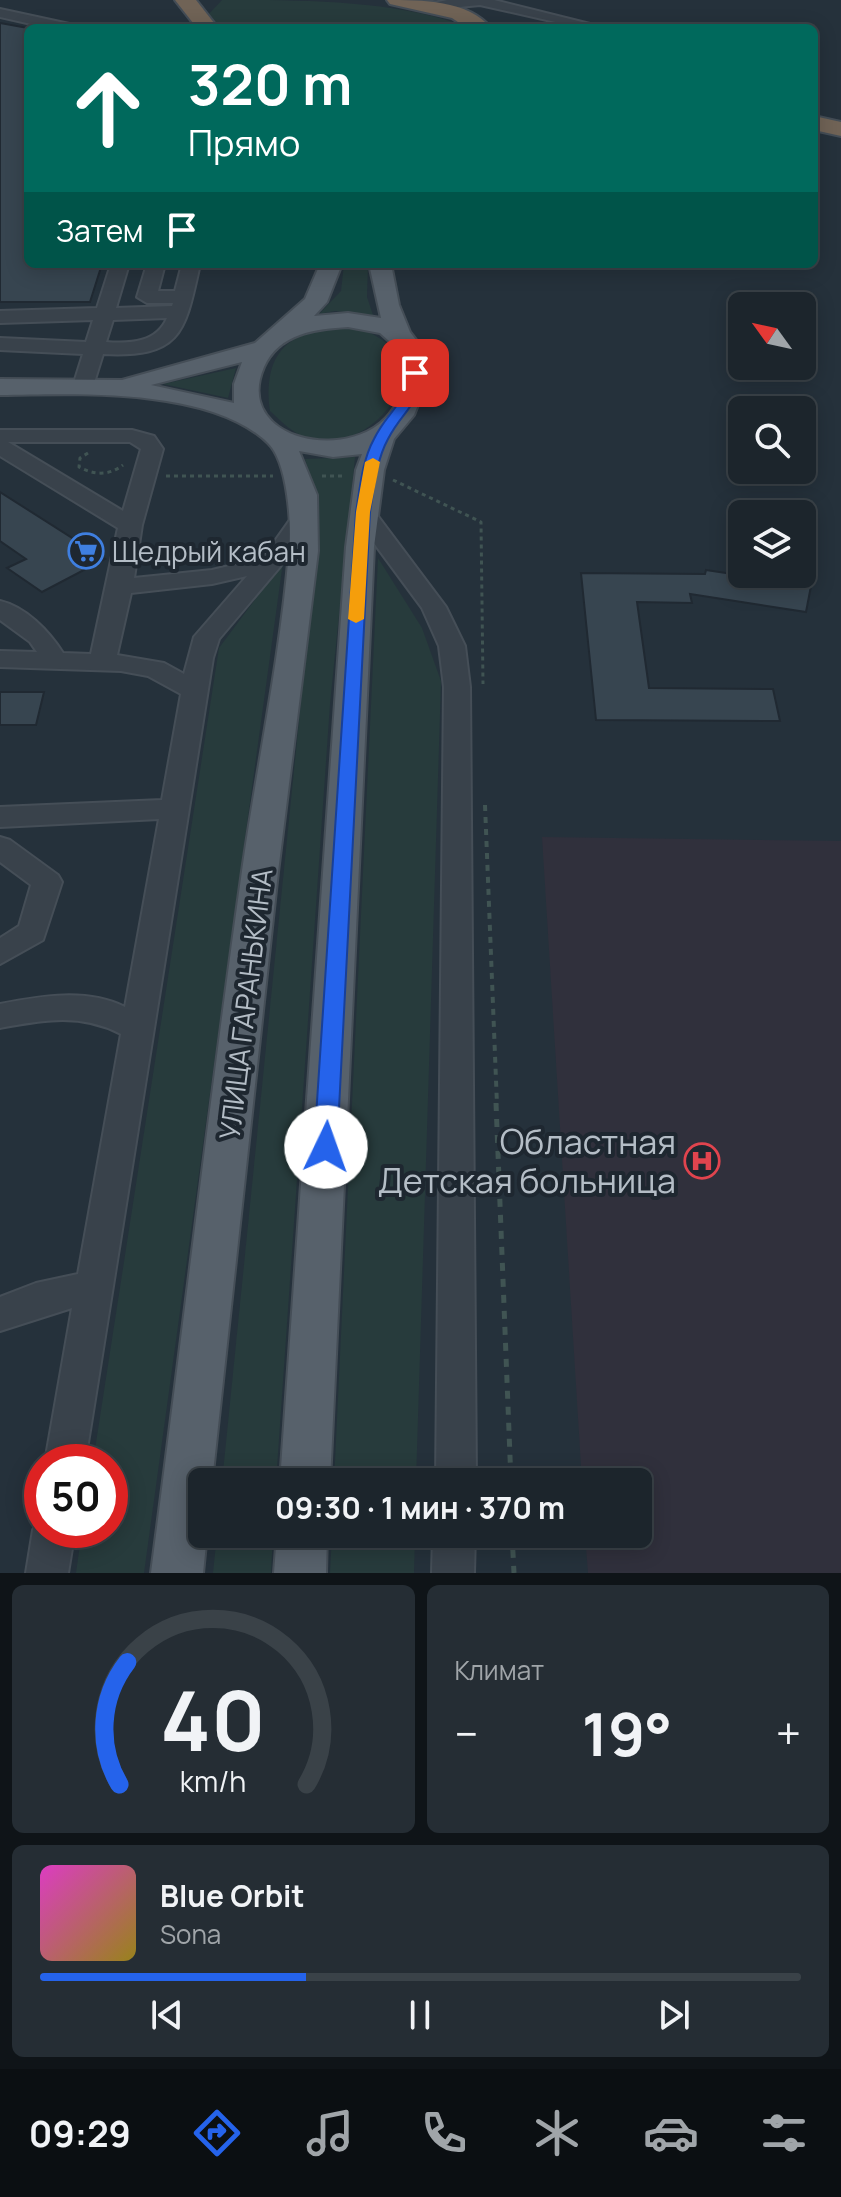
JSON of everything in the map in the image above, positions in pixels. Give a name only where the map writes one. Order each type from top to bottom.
[{"type":"highway","points":[[397,0],[478,17]]},
{"type":"highway","points":[[818,114],[841,119]]},
{"type":"highway","points":[[818,124],[841,129]]},
{"type":"main road","points":[[113,386],[167,376],[260,349],[288,329],[315,302],[329,268]]},
{"type":"main road","points":[[306,1468],[363,512],[370,470],[381,438],[412,397],[415,373],[410,350],[399,334],[387,305],[381,268]]},
{"type":"main road","points":[[288,329],[318,322],[348,320],[378,324],[399,334]]},
{"type":"main road","points":[[260,349],[249,371],[245,395],[251,416],[261,428],[281,440],[334,449],[361,446],[381,438]]},
{"type":"main road","points":[[0,387],[113,386],[184,398],[251,416]]},
{"type":"main road","name":"УЛИЦА ГАРАНЬКИНА","points":[[177,1573],[260,872],[304,551],[305,515],[297,476],[281,440]]},
{"type":"main road","points":[[300,1573],[301,1548]]},
{"type":"street","points":[[478,17],[516,3],[534,15],[583,24]]},
{"type":"street","points":[[0,13],[51,24]]},
{"type":"street","points":[[83,386],[119,268]]},
{"type":"street","points":[[155,268],[147,297],[182,305]]},
{"type":"street","points":[[0,344],[65,344],[94,349],[159,342],[170,334],[182,305],[190,268]]},
{"type":"street","points":[[0,317],[104,313],[182,305]]},
{"type":"street","points":[[0,436],[132,436],[146,441],[152,449],[130,525],[120,587],[102,662]]},
{"type":"street","points":[[0,447],[130,525]]},
{"type":"street","points":[[363,512],[434,607],[452,646],[457,687],[455,955],[460,1344],[456,1468]]},
{"type":"street","points":[[155,669],[203,647],[271,563],[305,515]]},
{"type":"street","points":[[120,587],[212,577],[271,563]]},
{"type":"street","points":[[68,1444],[193,690],[203,647],[212,577]]},
{"type":"street","points":[[0,608],[40,637],[54,660]]},
{"type":"street","points":[[0,659],[102,662],[155,669],[193,690]]},
{"type":"street","points":[[0,817],[174,809]]},
{"type":"street","points":[[0,847],[47,882],[32,932],[0,953]]},
{"type":"street","points":[[100,1009],[146,983]]},
{"type":"street","points":[[0,1016],[43,1008],[100,1009],[139,1029]]},
{"type":"street","points":[[0,1314],[36,1300],[93,1287]]},
{"type":"street","points":[[47,1573],[51,1548]]},
{"type":"street","points":[[453,1573],[454,1548]]},
{"type":"path","points":[[92,451],[80,458],[79,467],[89,473],[105,474],[120,469],[126,461],[121,453],[146,441]]},
{"type":"path","points":[[485,803],[510,1468]]},
{"type":"path","points":[[513,1548],[514,1573]]},
{"type":"shaded area","name":"Областная Детская больница","points":[[542,837],[841,841],[841,1573],[588,1573],[586,1548],[652,1548],[652,1468],[581,1468]]},
{"type":"green space","points":[[222,0],[317,1],[412,12],[457,24],[213,24],[206,17]]},
{"type":"green space","points":[[344,268],[368,268],[367,297],[373,315],[335,311],[319,314],[341,291]]},
{"type":"green space","points":[[352,327],[383,340],[398,360],[400,382],[391,404],[374,423],[352,436],[326,441],[300,435],[270,411],[271,371],[277,357],[298,337],[331,328]]},
{"type":"green space","points":[[236,368],[228,398],[163,384]]},
{"type":"green space","points":[[355,457],[330,704],[277,1468],[223,1468],[301,701],[316,495],[305,459]]},
{"type":"green space","points":[[378,558],[422,628],[441,681],[416,1468],[335,1468]]},
{"type":"green space","points":[[283,562],[144,1573],[76,1573],[79,1548],[128,1548],[128,1444],[96,1444],[219,648]]},
{"type":"green space","points":[[216,1548],[272,1548],[271,1573],[213,1573]]},
{"type":"green space","points":[[331,1548],[415,1548],[414,1573],[330,1573]]},
{"type":"building","points":[[0,23],[24,27],[24,268],[101,268],[90,302],[0,302]]},
{"type":"building","points":[[0,492],[105,559],[42,592],[7,568],[26,559],[0,541]]},
{"type":"building","points":[[706,570],[728,573],[728,588],[811,588],[806,612],[690,594],[692,603],[637,602],[649,688],[773,689],[780,721],[596,720],[581,573],[705,574]]},
{"type":"building","points":[[0,692],[44,692],[36,725],[0,725]]},
{"type":"slow traffic","points":[[356,619],[363,512],[373,462]]},
{"type":"place","name":"Щедрый кабан","points":[[86,551]]},
{"type":"place","name":"Областная Детская больница","points":[[702,1161]]},
{"type":"route","points":[[326,1147],[363,512],[370,470],[381,438],[412,397],[415,373]]}]
